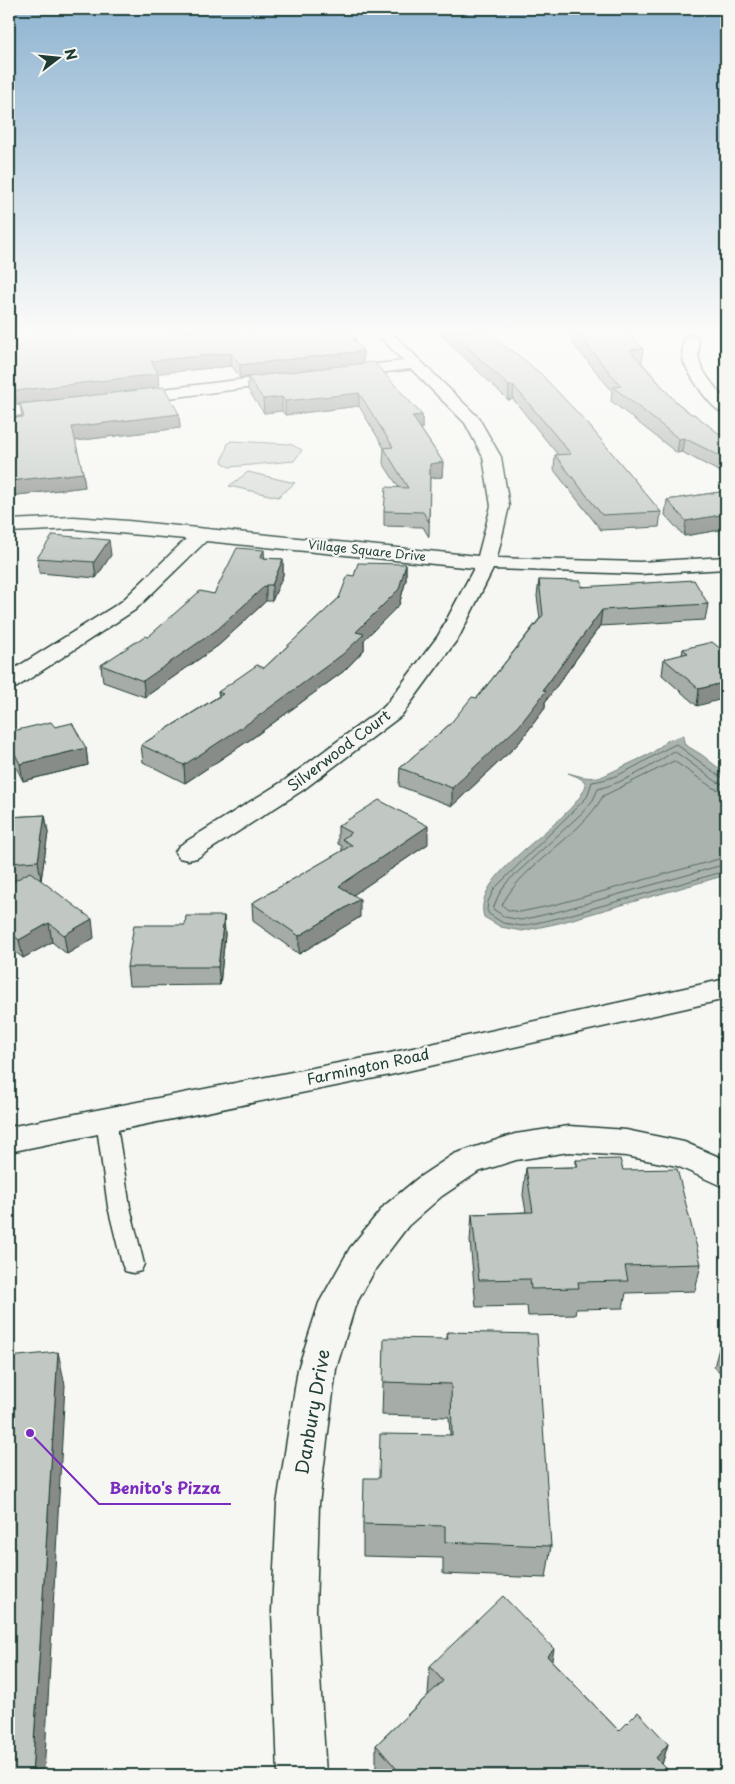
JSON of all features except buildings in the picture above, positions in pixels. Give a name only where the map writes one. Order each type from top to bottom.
[{"type":"street","name":"Silverwood Court","points":[[188,852],[294,786],[393,711],[448,637],[486,563],[500,506],[492,457],[472,421],[464,413]]},
{"type":"street","name":"Village Square Drive","points":[[9,526],[74,523],[486,563],[640,568],[726,563]]},
{"type":"street","points":[[9,682],[128,606],[201,535]]},
{"type":"street","name":"Farmington Road","points":[[9,1140],[390,1064],[726,989]]},
{"type":"street","name":"Danbury Drive","points":[[302,1775],[294,1611],[298,1504],[317,1369],[337,1303],[363,1258],[396,1216],[430,1187],[466,1163],[515,1147],[569,1139],[626,1143],[684,1155],[726,1175]]},
{"type":"lane","points":[[106,1120],[119,1207],[133,1264]]},
{"type":"shaded area","points":[[231,441],[290,444],[302,450],[294,461],[229,467],[222,462],[228,443]]},
{"type":"shaded area","points":[[248,472],[295,483],[278,497],[229,486]]},
{"type":"water","points":[[684,735],[684,744],[702,755],[726,774],[726,875],[559,923],[522,931],[501,927],[484,917],[484,900],[492,883],[525,849],[563,816],[577,800],[586,785],[578,777],[568,773],[583,777],[599,778],[652,753],[667,741]]},
{"type":"place","name":"Benito's Pizza","points":[[30,1433]]}]
